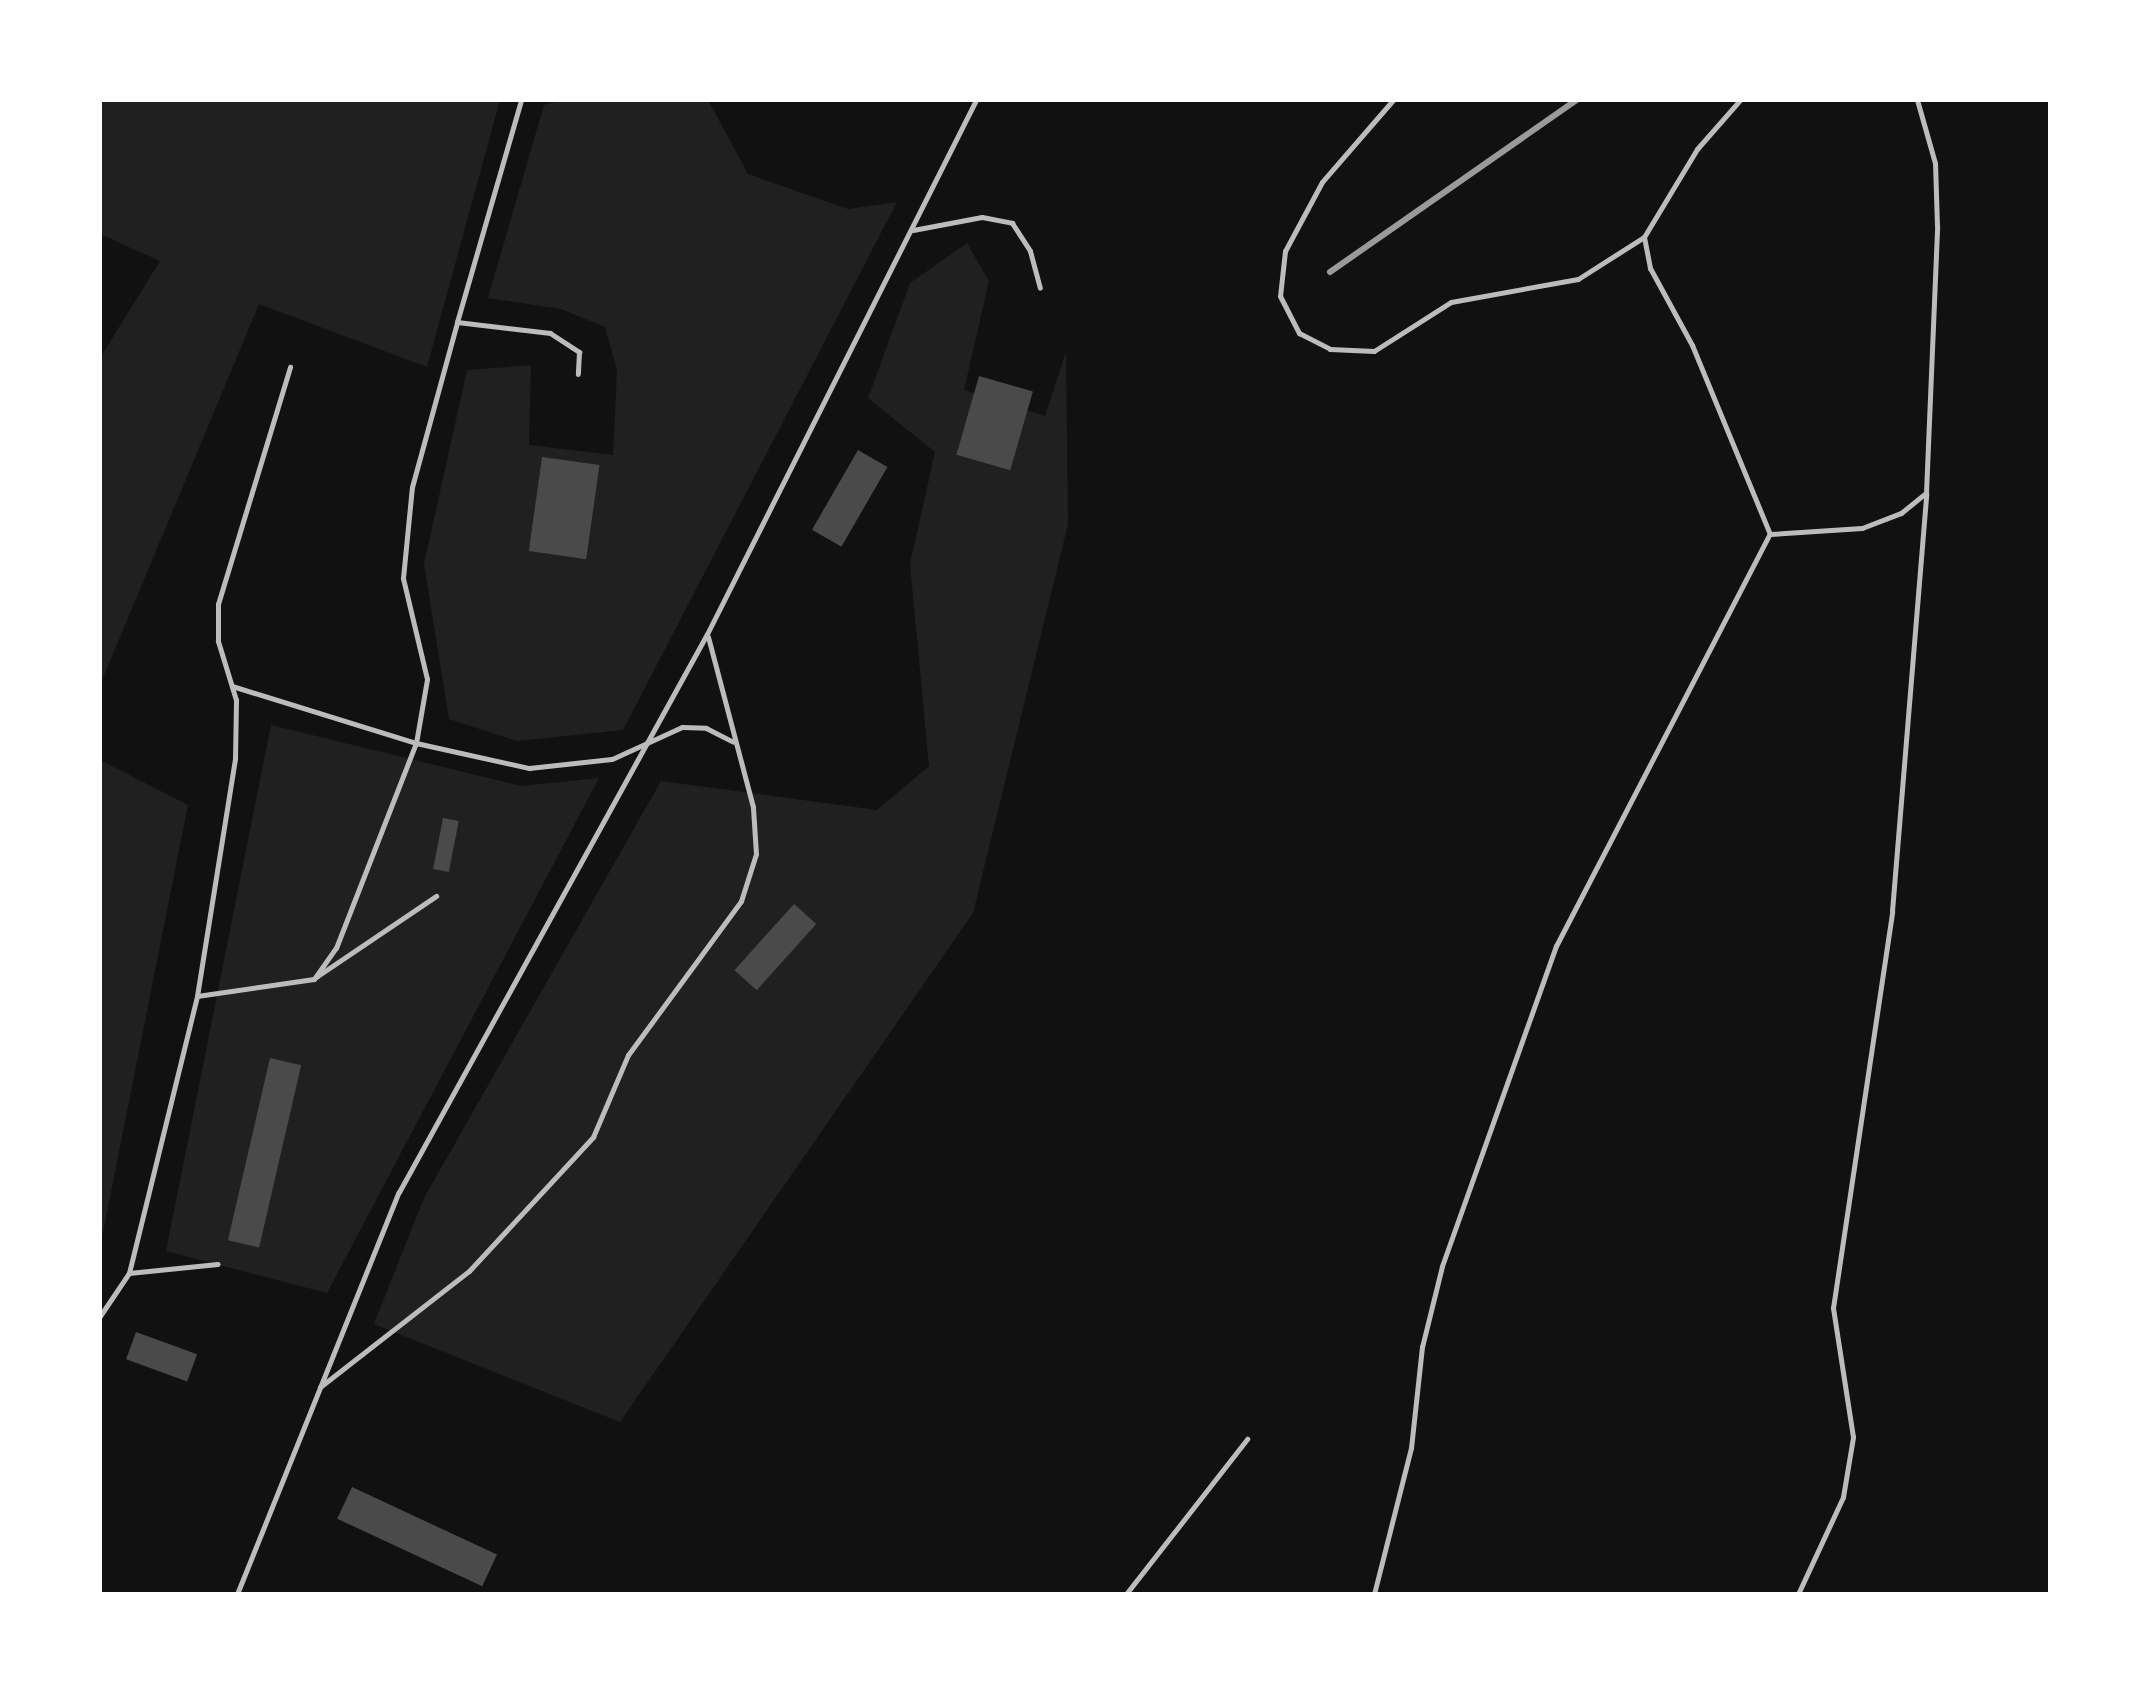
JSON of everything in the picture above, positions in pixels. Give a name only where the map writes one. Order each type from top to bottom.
[{"type":"lane","points":[[314,979],[336,948],[416,743],[427,679],[403,578],[412,488],[521,100]]},
{"type":"lane","points":[[238,1594],[398,1192],[707,634],[976,100]]},
{"type":"lane","points":[[1392,100],[1322,182],[1285,250],[1280,296],[1299,333],[1330,348],[1374,350],[1451,302],[1578,279],[1644,236],[1697,149],[1740,100]]},
{"type":"lane","points":[[1798,1594],[1844,1498],[1853,1437],[1833,1308],[1892,910],[1926,493],[1937,226],[1934,164],[1917,100]]},
{"type":"lane","points":[[913,230],[982,217],[1012,223],[1030,251],[1040,288]]},
{"type":"lane","points":[[1374,1594],[1411,1448],[1422,1347],[1442,1266],[1556,946],[1770,534],[1692,345],[1650,268],[1644,236]]},
{"type":"lane","points":[[456,322],[550,334],[579,352],[578,374]]},
{"type":"lane","points":[[100,1316],[129,1273],[198,996],[236,758],[232,686],[218,641],[218,604],[290,367]]},
{"type":"lane","points":[[1770,534],[1862,528],[1902,513],[1926,493]]},
{"type":"lane","points":[[319,1387],[469,1271],[593,1137],[628,1055],[741,901],[756,854],[754,807],[733,742],[707,634]]},
{"type":"lane","points":[[232,686],[416,743],[528,768],[612,759],[682,726],[706,728],[733,742]]},
{"type":"lane","points":[[198,996],[314,979],[436,896]]},
{"type":"lane","points":[[129,1273],[218,1264]]},
{"type":"lane","points":[[1126,1594],[1247,1440]]},
{"type":"shaded area","points":[[100,100],[500,100],[427,367],[259,304],[100,685],[100,358],[160,261],[100,234]]},
{"type":"shaded area","points":[[562,100],[708,100],[748,174],[848,209],[897,202],[623,730],[517,741],[449,719],[424,564],[467,370],[531,365],[529,445],[613,455],[617,370],[605,327],[561,309],[488,298],[544,105]]},
{"type":"shaded area","points":[[967,243],[989,281],[964,390],[1045,416],[1066,352],[1068,524],[973,913],[620,1422],[374,1324],[424,1198],[661,781],[877,810],[929,766],[910,564],[935,452],[868,398],[910,283]]},
{"type":"shaded area","points":[[271,725],[521,786],[599,778],[327,1293],[166,1251]]},
{"type":"shaded area","points":[[100,760],[188,805],[100,1247]]},
{"type":"building","points":[[979,376],[1033,391],[1010,470],[956,455]]},
{"type":"building","points":[[858,450],[887,467],[841,547],[812,530]]},
{"type":"building","points":[[542,457],[599,465],[586,559],[529,551]]},
{"type":"building","points":[[443,818],[459,821],[449,872],[433,869]]},
{"type":"building","points":[[794,904],[816,924],[757,990],[734,970]]},
{"type":"building","points":[[270,1058],[301,1065],[259,1247],[228,1240]]},
{"type":"building","points":[[136,1332],[197,1354],[187,1381],[126,1359]]},
{"type":"building","points":[[352,1487],[497,1555],[482,1586],[337,1519]]},
{"type":"railway","points":[[1330,272],[1577,100]]}]
